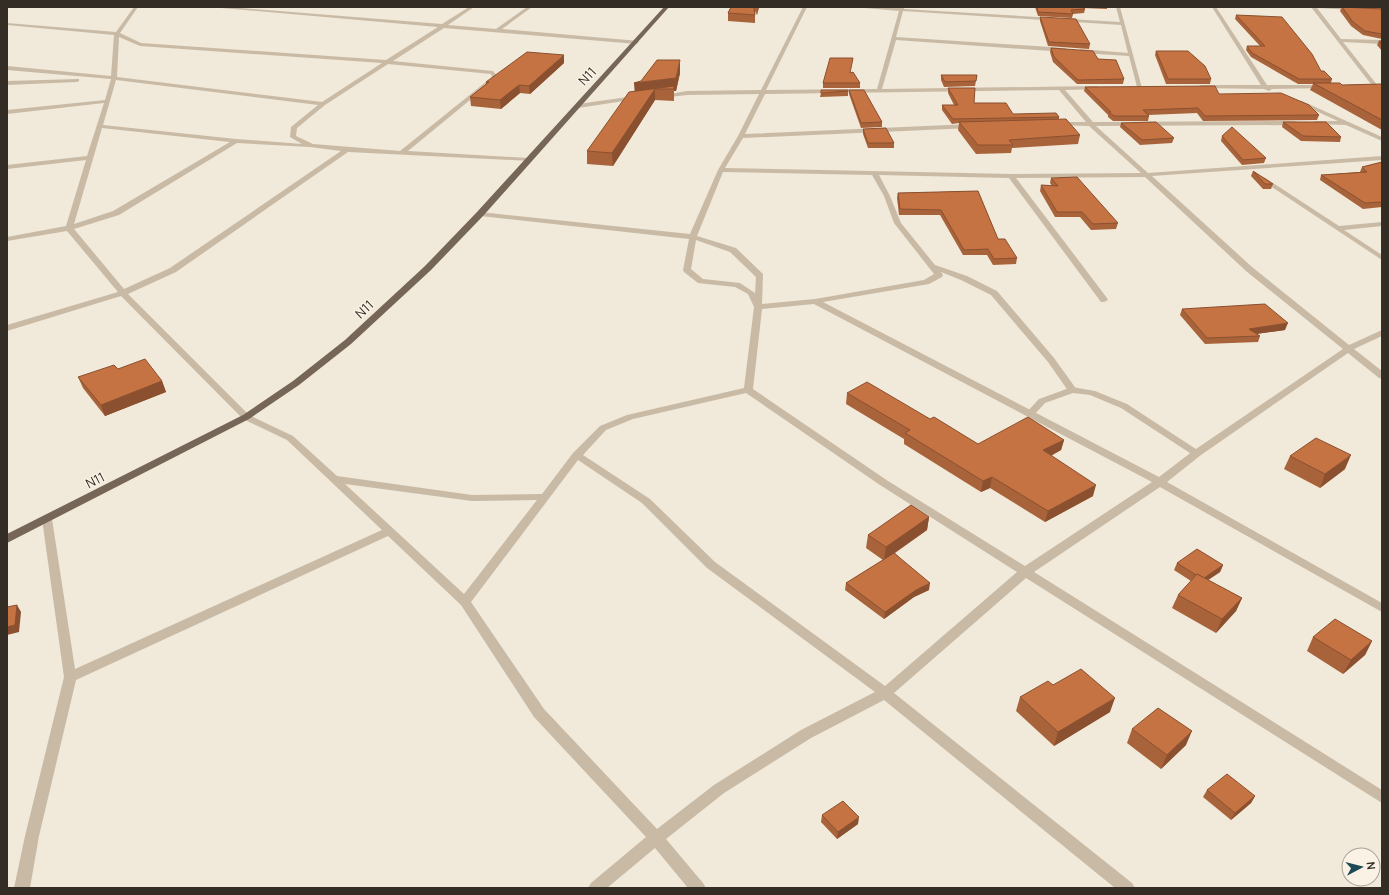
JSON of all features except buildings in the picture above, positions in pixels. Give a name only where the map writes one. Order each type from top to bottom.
[{"type":"main road","name":"N11","points":[[7,539],[246,416],[296,383],[348,342],[428,268],[480,214],[637,42],[667,7]]},
{"type":"street","points":[[69,228],[114,78],[117,34],[136,7]]},
{"type":"street","points":[[212,7],[637,42]]},
{"type":"street","points":[[312,146],[293,137],[294,127],[323,104],[472,7]]},
{"type":"street","points":[[498,30],[530,7]]},
{"type":"street","points":[[758,307],[751,293],[737,285],[701,281],[687,270],[693,237],[721,170],[741,136],[805,7]]},
{"type":"street","points":[[855,7],[901,8],[1123,24]]},
{"type":"street","points":[[1118,7],[1140,87]]},
{"type":"street","points":[[1214,7],[1265,87],[1279,93]]},
{"type":"street","points":[[1314,7],[1360,10]]},
{"type":"street","points":[[1314,7],[1338,40],[1379,87]]},
{"type":"street","points":[[879,91],[901,8]]},
{"type":"street","points":[[7,24],[117,34],[140,44],[386,62],[493,73],[495,77],[402,153]]},
{"type":"street","points":[[893,38],[1068,50]]},
{"type":"street","points":[[1338,40],[1382,42]]},
{"type":"street","points":[[1076,51],[1131,55]]},
{"type":"street","points":[[7,68],[114,78],[323,104]]},
{"type":"street","points":[[7,83],[114,78]]},
{"type":"street","points":[[1132,88],[1148,87]]},
{"type":"street","points":[[1195,87],[1329,87]]},
{"type":"street","points":[[1368,87],[1379,87]]},
{"type":"street","points":[[655,96],[687,93],[1101,88]]},
{"type":"street","points":[[1061,89],[1091,124],[1249,269],[1382,376]]},
{"type":"street","points":[[578,106],[640,98]]},
{"type":"street","points":[[1292,99],[1382,139]]},
{"type":"street","points":[[7,112],[108,101]]},
{"type":"street","points":[[1053,124],[1298,123]]},
{"type":"street","points":[[1306,123],[1346,123]]},
{"type":"street","points":[[100,126],[236,141],[347,150],[529,160]]},
{"type":"street","points":[[741,136],[977,126]]},
{"type":"street","points":[[7,238],[69,228],[116,213],[236,141]]},
{"type":"street","points":[[7,328],[123,294],[173,270],[347,150]]},
{"type":"street","points":[[7,167],[91,158]]},
{"type":"street","points":[[721,170],[1011,176],[1145,175],[1248,169],[1382,158]]},
{"type":"street","points":[[1248,169],[1382,258]]},
{"type":"street","points":[[758,307],[815,301],[926,282],[939,275],[898,223],[887,196],[874,173]]},
{"type":"street","points":[[1011,176],[1104,300]]},
{"type":"street","points":[[480,214],[693,237],[733,250],[760,276],[758,307],[748,390]]},
{"type":"street","points":[[1338,228],[1382,224]]},
{"type":"street","points":[[69,228],[123,294],[246,416],[290,438],[465,602],[539,713],[656,838],[698,888]]},
{"type":"street","points":[[934,267],[964,278],[994,293],[1051,360],[1072,390]]},
{"type":"street","points":[[815,301],[1160,482],[1382,608]]},
{"type":"street","points":[[596,888],[718,788],[806,734],[885,693],[1025,572],[1160,482],[1197,453],[1348,349],[1382,333]]},
{"type":"street","points":[[465,602],[577,455],[603,428],[630,417],[748,390],[884,482],[1382,797]]},
{"type":"street","points":[[1030,414],[1042,400],[1072,390],[1092,393],[1124,406],[1197,453]]},
{"type":"street","points":[[577,455],[646,501],[711,565],[885,693],[1127,888]]},
{"type":"street","points":[[333,478],[472,498],[544,497]]},
{"type":"street","points":[[22,888],[32,836],[70,677],[47,519]]},
{"type":"street","points":[[70,677],[389,531]]}]
